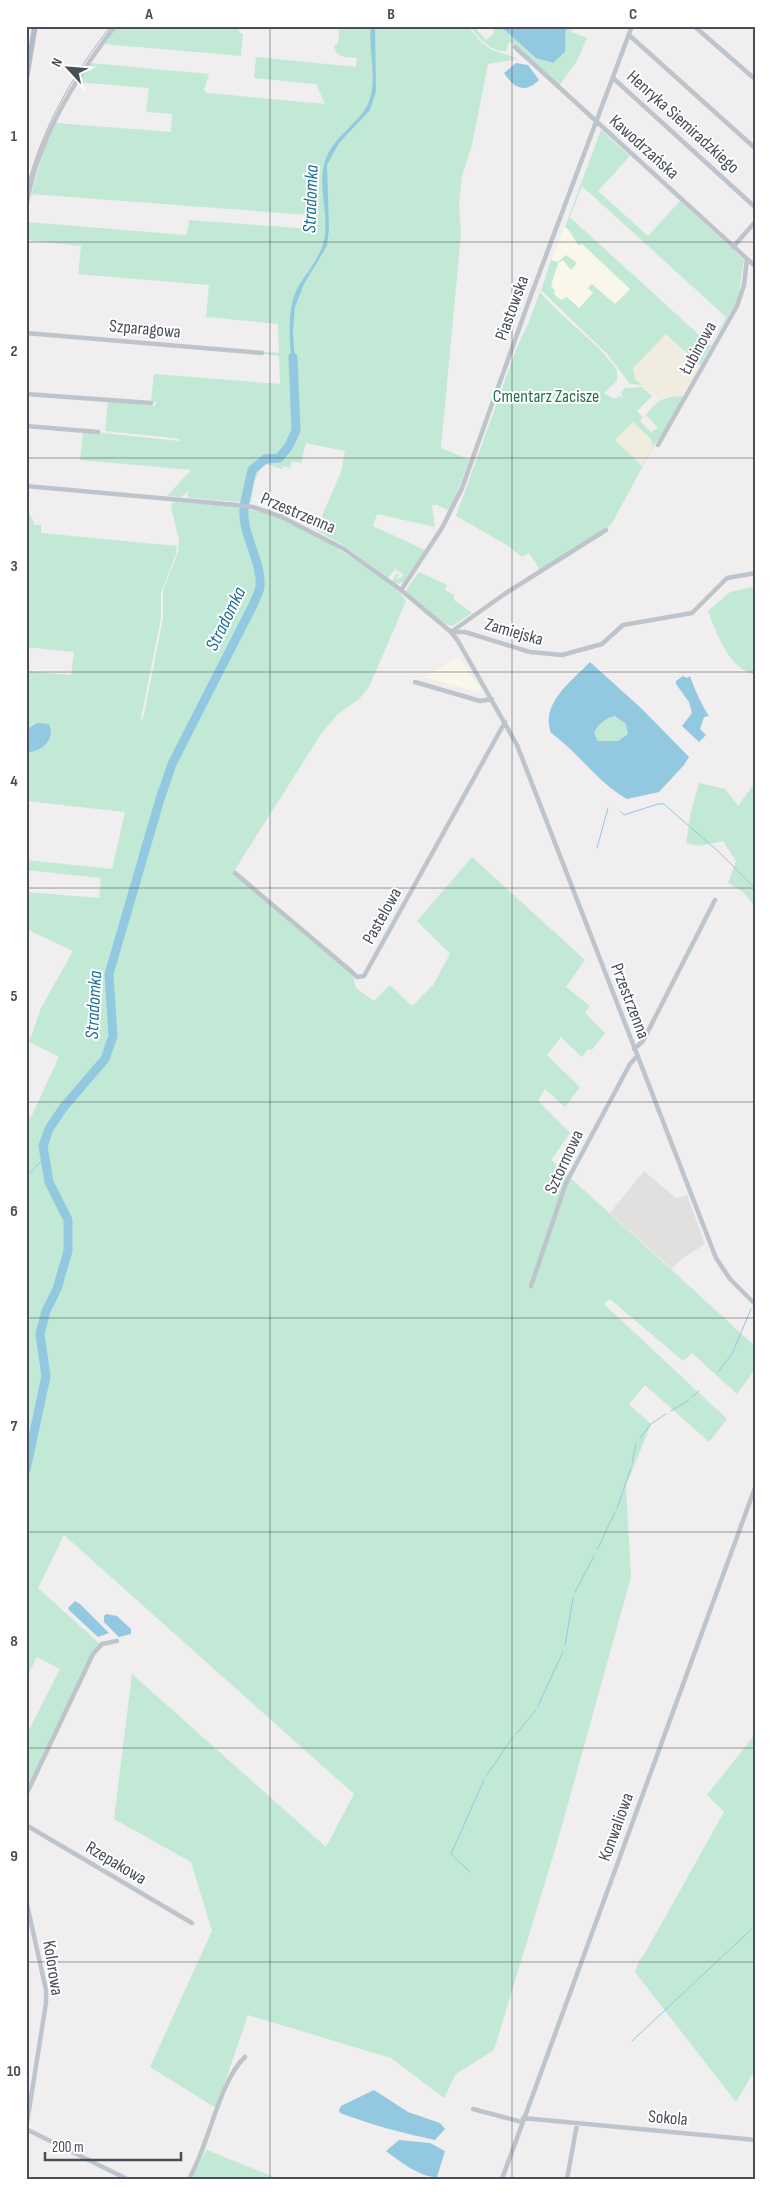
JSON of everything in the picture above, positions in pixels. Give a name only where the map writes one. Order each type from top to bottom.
[{"type":"main road","points":[[26,80],[35,26]]},
{"type":"street","points":[[26,208],[43,149],[66,100],[115,26]]},
{"type":"street","name":"Piastowska","points":[[401,590],[442,528],[462,488],[632,26]]},
{"type":"street","points":[[694,26],[756,80]]},
{"type":"street","points":[[629,35],[756,149]]},
{"type":"street","name":"Kawodrzańska","points":[[515,47],[756,267]]},
{"type":"street","name":"Henryka Siemiradzkiego","points":[[613,78],[756,208]]},
{"type":"street","points":[[733,246],[756,222]]},
{"type":"street","name":"Łubinowa","points":[[658,445],[737,306],[742,293],[747,259]]},
{"type":"street","name":"Szparagowa","points":[[26,333],[262,353]]},
{"type":"street","points":[[26,394],[151,403]]},
{"type":"street","points":[[26,426],[98,432]]},
{"type":"street","name":"Przestrzenna","points":[[26,486],[252,507],[323,536],[344,549],[401,590],[451,632],[517,744],[716,1258],[730,1279],[756,1305]]},
{"type":"street","points":[[451,632],[465,620],[513,588],[606,530]]},
{"type":"street","name":"Zamiejska","points":[[451,632],[465,632],[530,652],[562,655],[602,644],[623,626],[692,613],[727,578],[756,573]]},
{"type":"street","points":[[415,682],[480,701],[492,699]]},
{"type":"street","name":"Pastelowa","points":[[235,873],[357,976],[364,976],[505,722]]},
{"type":"street","points":[[634,1049],[643,1041],[716,900]]},
{"type":"street","name":"Sztormowa","points":[[531,1286],[573,1169],[630,1064],[637,1056]]},
{"type":"street","name":"Konwaliowa","points":[[502,2179],[756,1485]]},
{"type":"street","points":[[26,1795],[93,1654],[102,1644],[117,1641]]},
{"type":"street","name":"Rzepakowa","points":[[26,1825],[192,1923]]},
{"type":"street","name":"Kolorowa","points":[[26,1900],[46,1990],[46,2003],[26,2129]]},
{"type":"street","points":[[189,2179],[198,2163],[228,2082],[237,2064],[245,2056]]},
{"type":"street","name":"Sokola","points":[[473,2109],[523,2120],[756,2140]]},
{"type":"street","points":[[566,2179],[578,2124]]},
{"type":"street","points":[[26,2129],[127,2179]]},
{"type":"shaded area","points":[[569,215],[640,281],[589,335],[542,286]]},
{"type":"shaded area","points":[[459,657],[481,690],[478,692],[424,677]]},
{"type":"shaded area","points":[[644,1171],[676,1198],[687,1195],[705,1244],[680,1260],[672,1269],[610,1213]]},
{"type":"green space","points":[[117,26],[240,26],[239,33],[243,33],[241,56],[104,44]]},
{"type":"green space","points":[[340,26],[468,26],[479,40],[490,49],[517,59],[488,64],[472,145],[462,176],[459,205],[461,234],[441,448],[470,460],[449,511],[437,505],[432,505],[435,527],[377,514],[373,526],[425,550],[403,582],[398,584],[392,582],[396,574],[399,574],[396,579],[401,578],[403,574],[395,569],[388,578],[346,547],[316,530],[341,472],[345,451],[306,443],[301,463],[292,461],[290,468],[283,466],[282,469],[263,463],[254,482],[251,503],[190,498],[187,496],[189,490],[181,497],[167,496],[191,470],[80,460],[83,431],[179,441],[179,439],[174,438],[105,431],[108,400],[155,406],[156,402],[151,402],[154,374],[280,384],[279,356],[264,354],[264,352],[279,353],[278,324],[206,317],[209,285],[78,274],[81,246],[26,240],[26,222],[187,235],[189,220],[311,229],[311,217],[309,215],[31,194],[44,149],[56,123],[171,132],[172,114],[146,112],[149,88],[77,82],[90,63],[209,74],[204,90],[207,93],[325,104],[316,84],[254,78],[256,57],[356,67],[357,58],[339,55],[335,50],[334,46],[338,43]]},
{"type":"green space","points":[[470,26],[473,26],[486,40],[495,32],[490,26],[499,27],[507,31],[536,56],[544,61],[553,63],[565,52],[566,26],[574,26],[571,32],[587,38],[577,61],[559,86],[516,45],[509,42],[506,51],[495,49],[481,39]]},
{"type":"green space","points":[[601,130],[630,156],[598,191],[648,236],[680,201],[744,260],[738,300],[713,341],[726,317],[582,186],[570,217],[711,346],[700,365],[666,335],[635,379],[642,385],[630,384],[608,355],[541,290],[551,260],[558,262],[566,255],[577,263],[571,270],[563,260],[558,263],[551,286],[555,291],[554,294],[561,300],[567,297],[579,308],[593,293],[588,288],[592,284],[615,304],[630,289],[582,244],[579,245],[565,227]]},
{"type":"green space","name":"Cmentarz Zacisze","points":[[540,292],[609,359],[617,370],[617,381],[604,393],[614,399],[620,396],[643,417],[640,421],[651,432],[658,428],[646,415],[653,406],[661,400],[670,397],[682,396],[683,399],[660,439],[656,442],[611,525],[540,570],[529,553],[522,557],[507,545],[456,516],[517,347]]},
{"type":"green space","points":[[642,387],[652,396],[637,411],[623,399],[621,392],[625,388]]},
{"type":"green space","points":[[173,502],[237,507],[272,515],[287,521],[345,553],[390,585],[406,601],[369,687],[360,698],[337,715],[321,734],[236,868],[235,873],[352,972],[356,988],[374,1001],[390,985],[412,1006],[433,985],[450,954],[417,921],[472,857],[585,960],[566,987],[590,1006],[585,1013],[605,1033],[592,1050],[588,1049],[582,1057],[561,1037],[547,1055],[580,1087],[565,1107],[545,1089],[538,1101],[570,1133],[551,1160],[756,1347],[756,1368],[737,1394],[692,1353],[683,1361],[610,1299],[604,1304],[727,1419],[709,1442],[645,1385],[629,1404],[651,1424],[626,1486],[631,1577],[557,1843],[494,2050],[456,2074],[444,2098],[391,2058],[248,2015],[216,2108],[150,2067],[212,1931],[191,1862],[114,1819],[132,1674],[326,1847],[354,1794],[64,1535],[38,1588],[100,1644],[26,1792],[26,1736],[60,1669],[37,1657],[26,1679],[26,1116],[31,1117],[59,1057],[29,1042],[41,1008],[73,951],[26,929],[26,892],[99,898],[101,878],[26,870],[26,860],[112,869],[125,812],[26,801],[26,671],[71,675],[74,652],[26,647],[26,507],[35,525],[41,525],[41,533],[177,546],[176,554],[161,593],[161,618],[140,723],[144,715],[163,618],[163,591],[178,552],[179,540],[171,507]]},
{"type":"green space","points":[[419,572],[447,585],[445,590],[454,595],[454,600],[472,613],[452,626],[445,624],[407,592],[407,588]]},
{"type":"green space","points":[[756,586],[756,675],[738,666],[725,650],[708,611],[730,592]]},
{"type":"green space","points":[[615,716],[626,724],[628,734],[618,741],[598,741],[594,733],[598,727]]},
{"type":"green space","points":[[756,781],[756,907],[742,891],[728,883],[736,861],[723,841],[699,846],[686,843],[691,811],[699,783],[725,789],[738,806]]},
{"type":"green space","points":[[756,1733],[756,2068],[736,2102],[635,1972],[639,1961],[724,1812],[707,1795]]},
{"type":"green space","points":[[207,2150],[279,2179],[192,2179]]},
{"type":"sand","points":[[666,334],[700,366],[683,394],[659,398],[635,379],[633,368]]},
{"type":"sand","points":[[633,422],[651,439],[653,447],[642,466],[615,440]]},
{"type":"water","points":[[371,26],[375,26],[376,91],[370,110],[339,143],[327,165],[329,228],[327,246],[304,284],[295,307],[293,331],[295,368],[292,368],[290,349],[291,307],[297,289],[321,250],[325,235],[322,185],[324,166],[331,148],[361,114],[370,99],[373,81]]},
{"type":"water","points":[[496,26],[566,26],[565,52],[553,63],[536,58],[506,31]]},
{"type":"water","points":[[516,63],[528,65],[539,80],[529,87],[524,88],[516,85],[504,73]]},
{"type":"water","points":[[590,662],[642,709],[689,757],[659,792],[627,799],[607,785],[551,733],[549,722],[554,702],[567,685]],"holes":[[[615,716],[626,724],[628,734],[618,741],[598,741],[594,733],[603,722]]]},
{"type":"water","points":[[683,676],[687,678],[690,676],[698,697],[709,716],[704,717],[700,729],[706,735],[699,742],[682,726],[692,713],[689,702],[676,684],[676,681]]},
{"type":"water","points":[[37,723],[49,724],[51,735],[46,744],[38,750],[27,752],[26,730]]},
{"type":"water","points":[[75,1601],[109,1633],[98,1637],[70,1611],[68,1608]]},
{"type":"water","points":[[106,1614],[117,1616],[131,1629],[131,1634],[119,1637],[104,1622]]},
{"type":"water","points":[[374,2090],[408,2112],[440,2123],[445,2129],[435,2140],[411,2135],[340,2113],[341,2106]]},
{"type":"water","points":[[399,2140],[430,2143],[445,2151],[437,2177],[417,2172],[386,2151]]},
{"type":"waterway","name":"Stradomka","points":[[244,506],[252,470],[265,459],[279,458],[289,446],[296,430],[293,357]]},
{"type":"waterway","name":"Stradomka","points":[[26,1470],[46,1376],[40,1334],[46,1311],[57,1289],[68,1251],[68,1220],[49,1182],[43,1146],[49,1129],[63,1108],[105,1059],[113,1036],[109,974],[160,799],[172,764],[253,605],[260,587],[258,567],[246,529],[244,509]]},
{"type":"waterway","points":[[620,811],[624,815],[658,804],[664,804],[720,853],[756,889]]},
{"type":"waterway","points":[[597,848],[608,808]]},
{"type":"waterway","points":[[26,1177],[44,1158]]},
{"type":"waterway","points":[[718,1372],[732,1354],[751,1309]]},
{"type":"waterway","points":[[692,1397],[699,1391]]},
{"type":"waterway","points":[[671,1411],[689,1400]]},
{"type":"waterway","points":[[640,1438],[651,1424],[666,1414]]},
{"type":"waterway","points":[[632,1463],[636,1444]]},
{"type":"waterway","points":[[617,1508],[631,1468]]},
{"type":"waterway","points":[[597,1550],[615,1512]]},
{"type":"waterway","points":[[575,1592],[594,1556]]},
{"type":"waterway","points":[[565,1645],[573,1598]]},
{"type":"waterway","points":[[538,1706],[563,1652]]},
{"type":"waterway","points":[[516,1734],[536,1710]]},
{"type":"waterway","points":[[486,1776],[513,1737]]},
{"type":"waterway","points":[[470,1872],[451,1854],[484,1780]]},
{"type":"waterway","points":[[632,2041],[756,1925]]},
{"type":"railway","points":[[26,191],[32,168],[49,125],[83,64],[111,26]]}]
